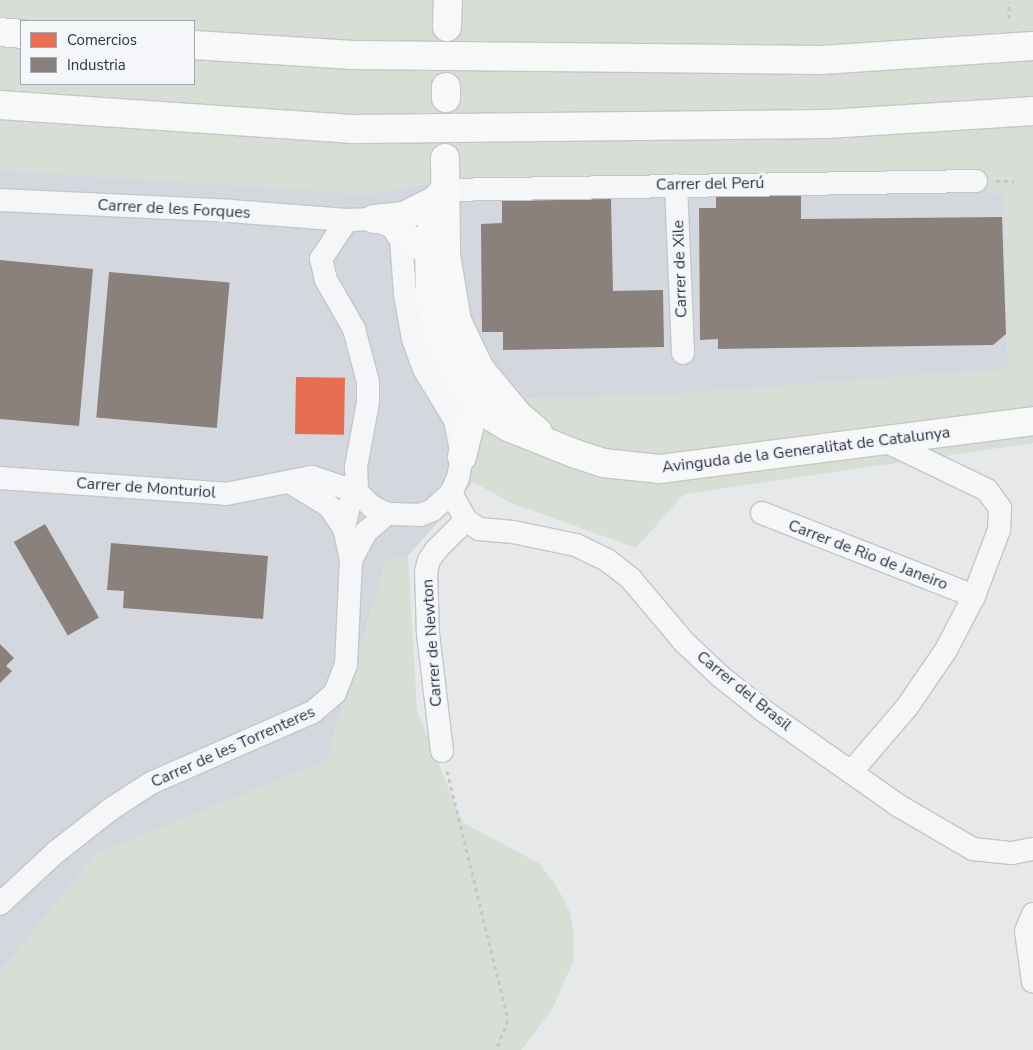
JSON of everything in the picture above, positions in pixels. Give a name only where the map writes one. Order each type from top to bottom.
[{"type":"main road","points":[[0,32],[20,34]]},
{"type":"main road","points":[[195,45],[353,55],[821,60],[1033,46]]},
{"type":"main road","points":[[0,105],[354,129],[827,124],[1033,111]]},
{"type":"main road","points":[[374,219],[404,216],[440,195],[445,158]]},
{"type":"main road","name":"Avinguda de la Generalitat de Catalunya","points":[[440,195],[428,252],[430,297],[440,348],[476,404],[508,427],[603,463],[659,469],[1033,422]]},
{"type":"main road","name":"Avinguda de la Generalitat de Catalunya","points":[[440,195],[446,255],[457,321],[480,369],[518,415],[553,444]]},
{"type":"main road","points":[[399,232],[428,252],[437,261],[448,313],[457,321]]},
{"type":"main road","points":[[462,457],[476,404],[480,369]]},
{"type":"main road","points":[[462,457],[489,436],[508,427]]},
{"type":"street","name":"Carrer del Perú","points":[[440,195],[676,185],[976,181]]},
{"type":"street","name":"Carrer de Xile","points":[[676,185],[683,353]]},
{"type":"street","name":"Carrer de les Forques","points":[[0,200],[230,211],[347,220],[374,219],[399,232]]},
{"type":"street","points":[[347,220],[337,231],[321,260],[326,280],[354,329],[368,382],[368,402],[356,467],[358,492],[371,506],[386,514],[420,515],[433,510],[451,493],[458,478],[462,457],[455,420],[424,369],[413,339],[399,232]]},
{"type":"street","points":[[852,772],[907,707],[946,650],[974,596],[999,530],[1000,508],[987,490],[885,441]]},
{"type":"street","name":"Carrer de Monturiol","points":[[0,478],[226,494],[290,483],[312,477],[358,492]]},
{"type":"street","points":[[290,483],[329,506],[344,528]]},
{"type":"street","name":"Carrer de les Torrenteres","points":[[0,904],[56,852],[151,783],[275,730],[326,704],[343,679],[346,665],[351,560],[344,528],[348,506],[358,492]]},
{"type":"street","points":[[451,493],[466,520]]},
{"type":"street","name":"Carrer de Rio de Janeiro","points":[[762,513],[974,596]]},
{"type":"street","name":"Carrer de les Torrenteres","points":[[351,560],[366,532],[386,514]]},
{"type":"street","name":"Carrer de Newton","points":[[442,751],[428,634],[426,572],[429,560],[436,550],[466,520]]},
{"type":"street","name":"Carrer del Brasil","points":[[466,520],[479,529],[513,532],[576,545],[607,560],[631,579],[684,642],[720,676],[764,712],[899,806],[973,848],[1012,854],[1033,848]]},
{"type":"street","points":[[1033,914],[1026,931],[1030,947],[1033,982]]},
{"type":"path","points":[[1008,18],[1009,2]]},
{"type":"path","points":[[1006,181],[1014,181]]},
{"type":"path","points":[[442,751],[508,1020],[496,1050]]},
{"type":"shaded area","points":[[0,0],[1033,0],[1033,443],[684,494],[636,548],[509,502],[473,482],[464,400],[668,395],[1008,369],[1004,194],[987,194],[986,173],[462,177],[368,194],[0,170]]},
{"type":"shaded area","points":[[0,170],[368,194],[462,177],[987,173],[987,194],[1004,194],[1008,369],[668,395],[464,400],[473,482],[408,556],[386,561],[326,761],[96,854],[0,972]]},
{"type":"shaded area","points":[[408,556],[417,710],[462,822],[540,864],[557,887],[569,910],[574,934],[573,961],[552,1010],[521,1050],[0,1050],[0,972],[96,854],[326,761],[386,561]]},
{"type":"building: Comercios","points":[[296,377],[345,378],[344,435],[295,434]]},
{"type":"building: Industria","points":[[716,196],[801,196],[801,219],[1002,217],[1006,334],[993,345],[718,349],[718,339],[700,340],[699,208],[716,208]]},
{"type":"building: Industria","points":[[611,199],[613,291],[663,290],[664,347],[503,350],[503,332],[482,332],[481,224],[502,223],[502,201]]},
{"type":"building: Industria","points":[[0,260],[93,269],[79,426],[0,419]]},
{"type":"building: Industria","points":[[109,272],[230,283],[217,428],[96,417]]},
{"type":"building: Industria","points":[[45,524],[99,618],[68,636],[14,542]]},
{"type":"building: Industria","points":[[111,543],[268,556],[263,619],[123,608],[124,591],[107,590]]},
{"type":"building: Industria","points":[[0,644],[14,658],[6,666],[12,671],[0,683]]}]
